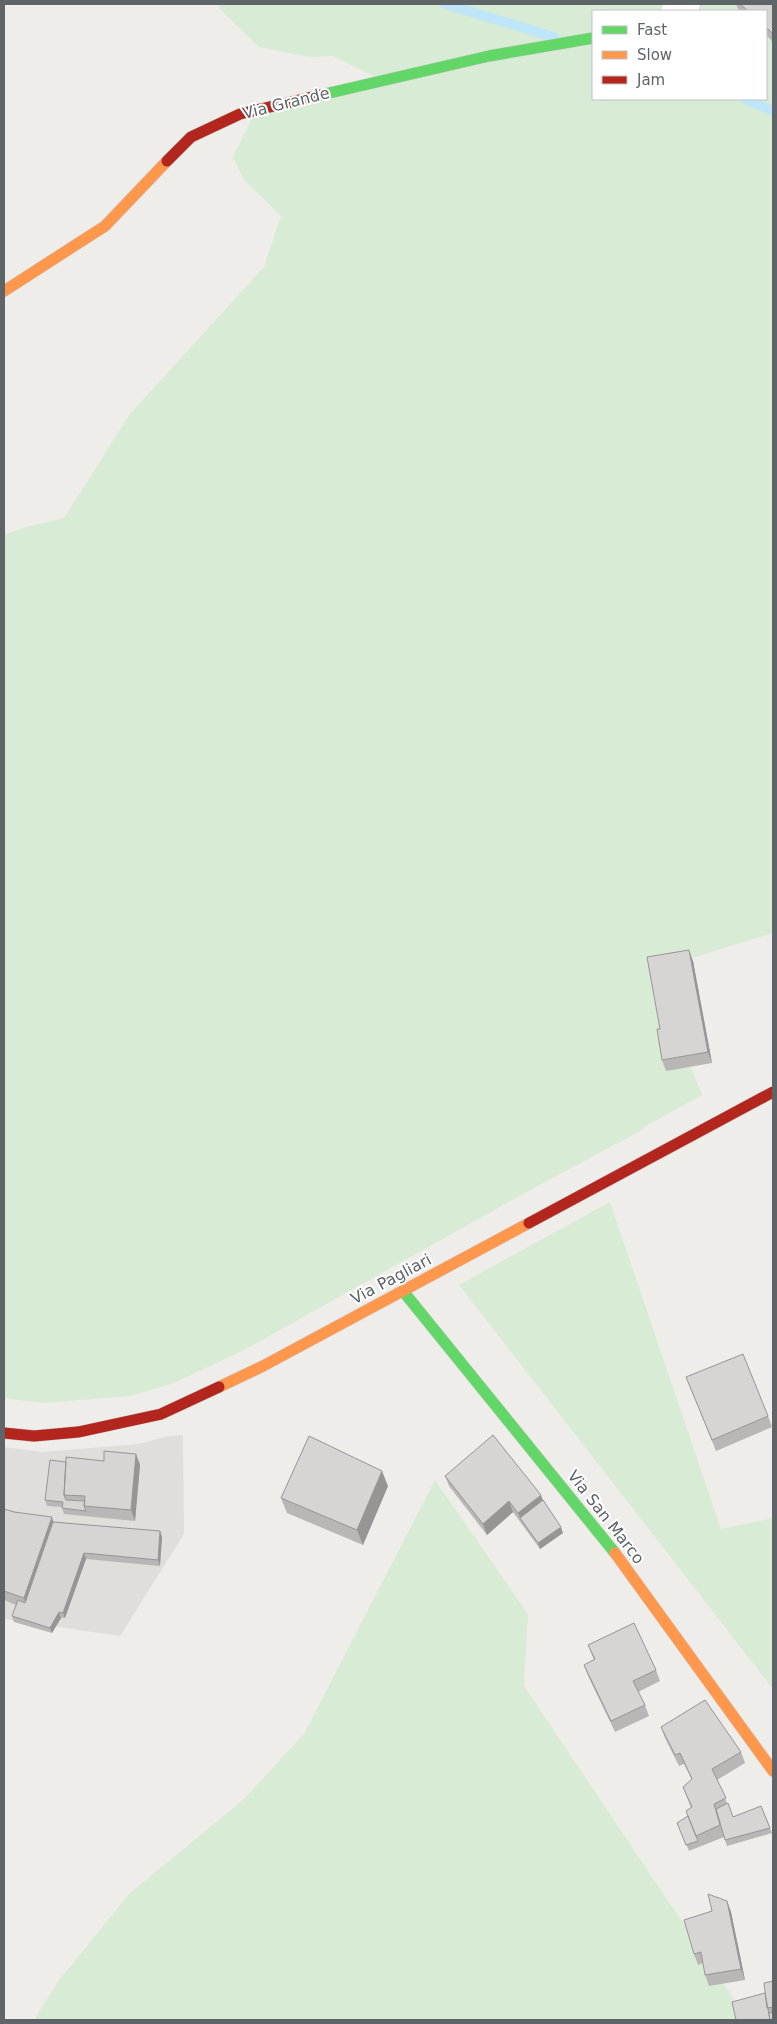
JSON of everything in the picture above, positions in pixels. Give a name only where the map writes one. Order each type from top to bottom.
[{"type":"street","name":"Via Grande","points":[[4,291],[105,226],[191,137],[240,114],[489,56],[592,38]]},
{"type":"street","name":"Via Pagliari","points":[[4,1433],[34,1436],[78,1432],[160,1414],[262,1366],[773,1092]]},
{"type":"street","name":"Via San Marco","points":[[403,1291],[610,1546],[773,1771]]},
{"type":"shaded area","points":[[183,1435],[184,1534],[120,1636],[4,1619],[4,1447],[42,1452],[139,1444],[168,1436]]},
{"type":"green space","points":[[218,4],[773,4],[773,933],[653,970],[702,1095],[246,1349],[174,1383],[130,1396],[43,1403],[4,1398],[4,535],[26,527],[64,518],[130,414],[264,267],[281,216],[244,180],[233,157],[253,116],[383,81],[333,56],[309,57],[259,47],[220,9]]},
{"type":"green space","points":[[610,1202],[721,1529],[773,1518],[773,1689],[459,1285]]},
{"type":"green space","points":[[435,1480],[528,1614],[524,1686],[748,2020],[34,2020],[57,1983],[129,1894],[243,1800],[304,1734]]},
{"type":"building","points":[[740,4],[773,4],[773,34],[767,28],[767,10],[747,10]]},
{"type":"building","points":[[689,950],[708,1052],[662,1060],[657,1029],[660,1029],[647,957]]},
{"type":"building","points":[[743,1354],[768,1416],[712,1440],[686,1377]]},
{"type":"building","points":[[493,1435],[541,1495],[518,1513],[509,1501],[483,1524],[445,1476]]},
{"type":"building","points":[[309,1436],[382,1471],[357,1530],[281,1498]]},
{"type":"building","points":[[104,1451],[136,1454],[131,1510],[84,1506],[85,1496],[64,1495],[66,1457],[104,1461]]},
{"type":"building","points":[[50,1460],[66,1462],[64,1495],[66,1500],[85,1501],[86,1511],[62,1508],[63,1502],[45,1500]]},
{"type":"building","points":[[543,1500],[561,1527],[538,1543],[520,1518]]},
{"type":"building","points":[[4,1509],[52,1517],[24,1598],[4,1591]]},
{"type":"building","points":[[53,1522],[160,1531],[158,1560],[84,1553],[63,1613],[59,1612],[50,1628],[12,1616],[18,1600],[25,1603]]},
{"type":"building","points":[[634,1623],[656,1670],[633,1681],[645,1705],[611,1721],[584,1665],[595,1659],[588,1645]]},
{"type":"building","points":[[705,1700],[741,1752],[712,1769],[726,1798],[714,1804],[720,1825],[696,1836],[686,1811],[692,1807],[683,1787],[692,1779],[680,1753],[675,1755],[661,1727]]},
{"type":"building","points":[[728,1803],[733,1817],[761,1806],[770,1828],[725,1840],[716,1809]]},
{"type":"building","points":[[688,1816],[698,1841],[686,1845],[677,1823]]},
{"type":"building","points":[[708,1894],[727,1901],[741,1969],[705,1975],[701,1952],[694,1954],[684,1920],[712,1911]]},
{"type":"building","points":[[773,1981],[773,2007],[767,2008],[764,1983]]},
{"type":"building","points":[[765,1993],[770,2020],[736,2020],[732,2002]]},
{"type":"building","points":[[773,2012],[773,2020],[770,2020],[769,2013]]},
{"type":"waterway","points":[[445,4],[554,37]]},
{"type":"waterway","points":[[747,100],[773,111]]},
{"type":"traffic: fast","points":[[325,94],[489,56],[592,38]]},
{"type":"traffic: fast","points":[[403,1291],[615,1553]]},
{"type":"traffic: slow","points":[[4,291],[105,226],[167,161]]},
{"type":"traffic: slow","points":[[219,1387],[263,1366],[529,1223]]},
{"type":"traffic: slow","points":[[615,1553],[773,1771]]},
{"type":"traffic: jam","points":[[167,161],[191,137],[240,114],[325,94]]},
{"type":"traffic: jam","points":[[529,1223],[773,1092]]},
{"type":"traffic: jam","points":[[4,1433],[34,1436],[78,1432],[161,1414],[219,1387]]}]
